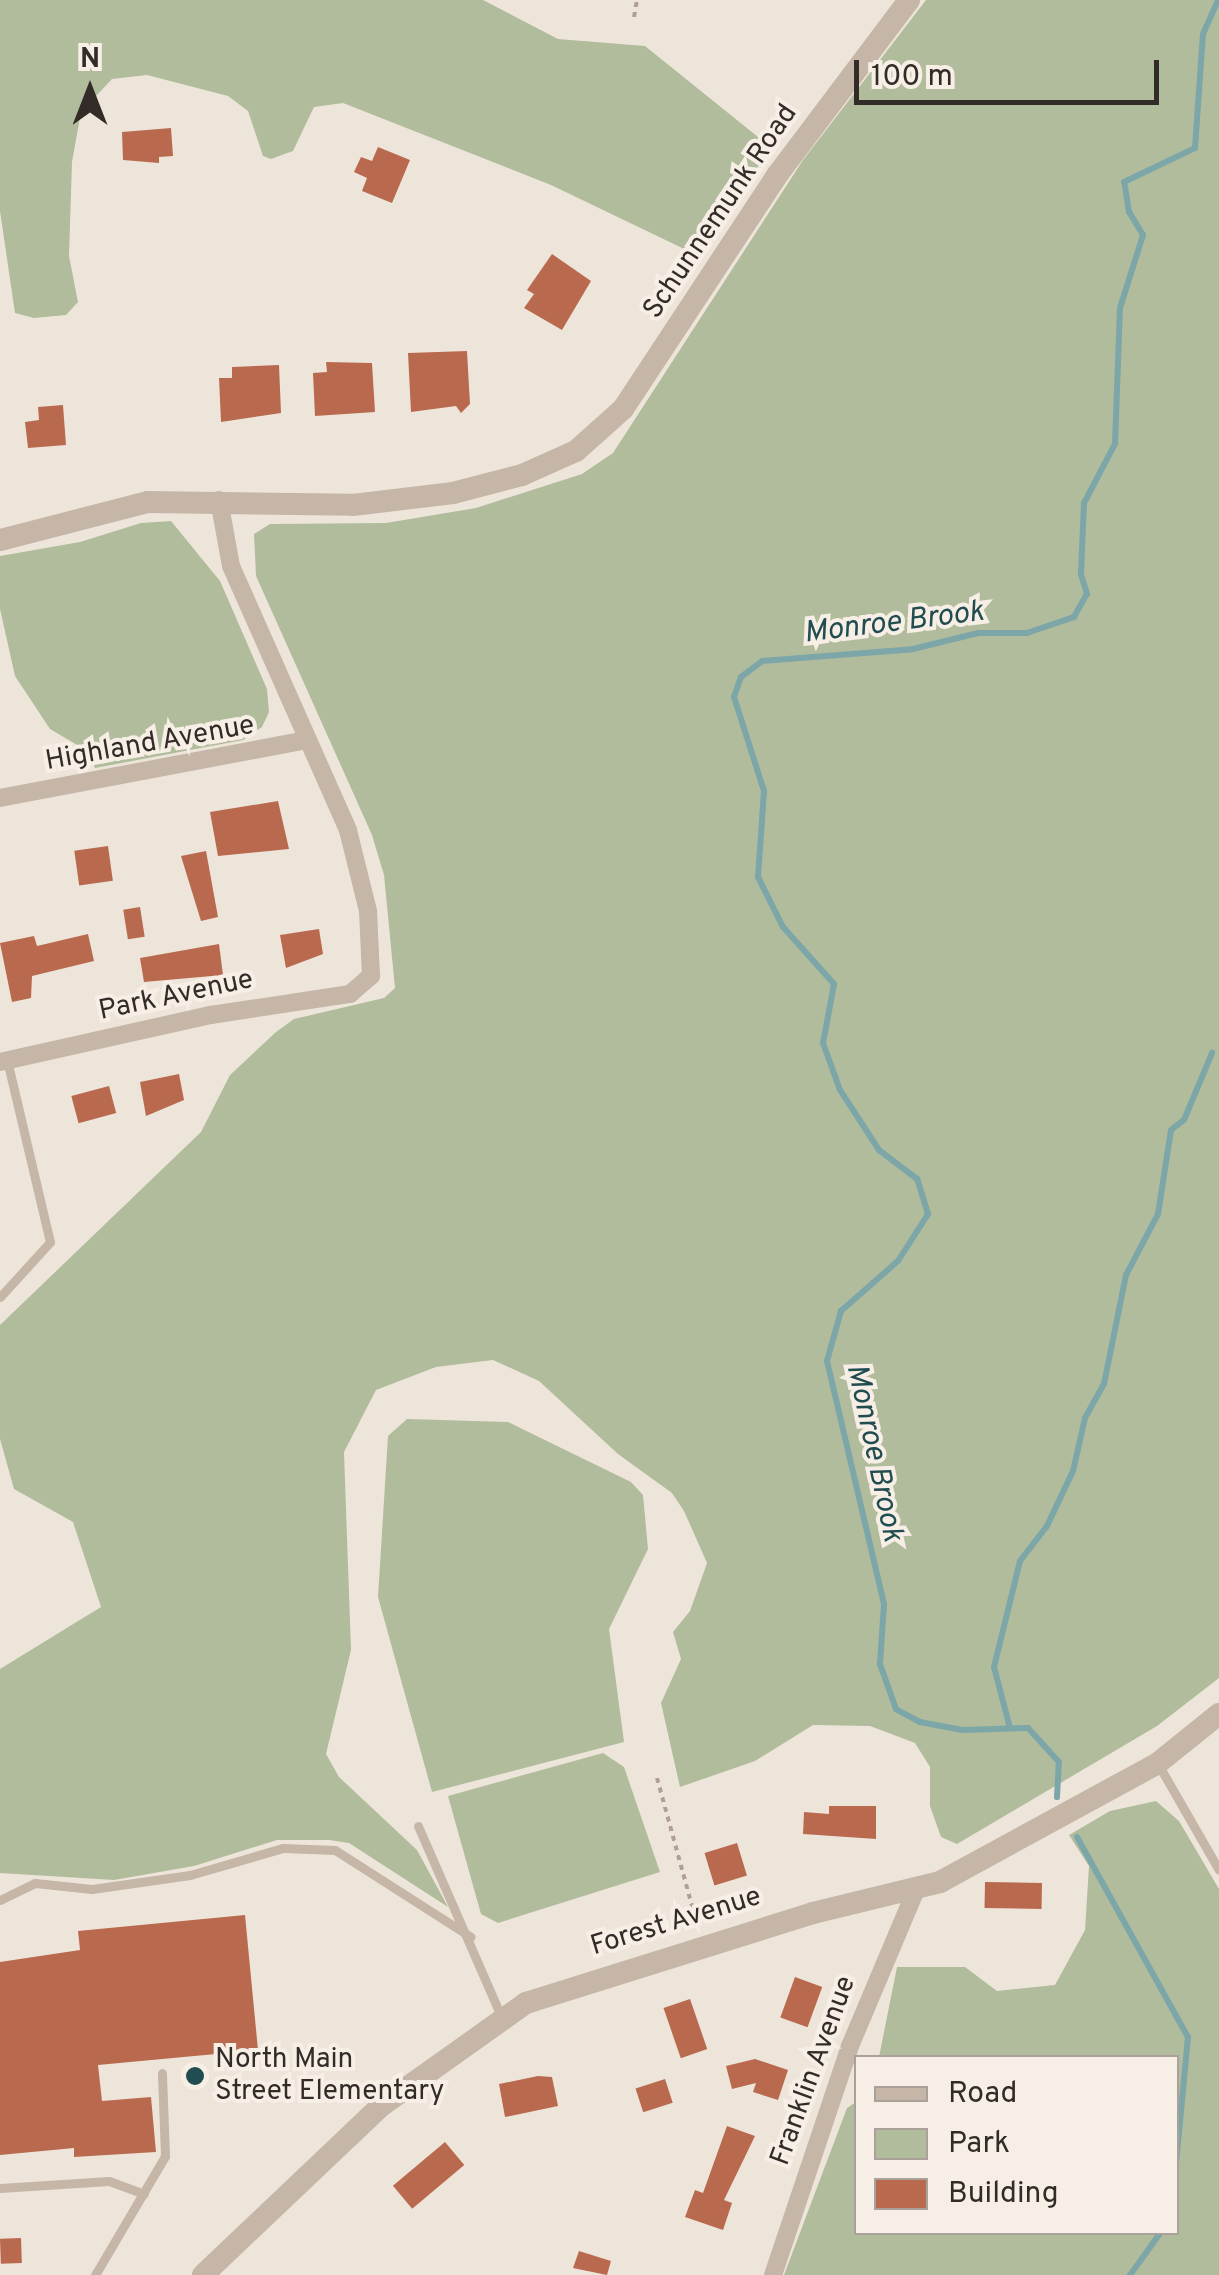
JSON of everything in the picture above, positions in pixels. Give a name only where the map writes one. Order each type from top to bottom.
[{"type":"street","name":"Schunnemunk Road","points":[[0,540],[133,504],[219,500],[352,504],[420,498],[496,484],[576,451],[623,409],[778,174],[908,0]]},
{"type":"street","points":[[219,500],[231,566],[308,740]]},
{"type":"street","name":"Highland Avenue","points":[[0,798],[308,740]]},
{"type":"street","name":"Park Avenue","points":[[4,1061],[364,986],[371,976],[372,948],[362,883],[336,794],[308,740]]},
{"type":"street","name":"Forest Avenue","points":[[210,2272],[326,2153],[502,2017],[559,1989],[703,1945],[916,1890],[1158,1763],[1219,1714]]},
{"type":"street","name":"Franklin Avenue","points":[[773,2275],[850,2046],[916,1890]]},
{"type":"lane","points":[[0,1298],[50,1242],[4,1061]]},
{"type":"lane","points":[[1158,1763],[1219,1870]]},
{"type":"lane","points":[[418,1826],[472,1937],[502,2017]]},
{"type":"lane","points":[[0,1900],[35,1883],[92,1890],[190,1875],[283,1848],[335,1850],[472,1937]]},
{"type":"lane","points":[[95,2275],[167,2148],[162,2073]]},
{"type":"lane","points":[[0,2188],[109,2180],[144,2194]]},
{"type":"path","points":[[634,17],[637,0]]},
{"type":"path","points":[[657,1778],[703,1945]]},
{"type":"green space","points":[[0,0],[483,0],[558,39],[645,46],[758,137],[762,160],[703,258],[551,185],[343,103],[314,107],[293,151],[271,159],[263,156],[248,111],[228,96],[147,75],[112,79],[81,112],[72,162],[69,256],[78,302],[66,315],[34,318],[15,313],[0,211]]},
{"type":"green space","points":[[926,0],[1219,0],[1219,1678],[1157,1726],[957,1844],[941,1837],[930,1806],[930,1767],[915,1743],[870,1726],[813,1725],[755,1761],[680,1787],[661,1703],[681,1659],[673,1632],[690,1611],[707,1563],[684,1511],[672,1493],[618,1454],[539,1381],[493,1360],[436,1367],[376,1390],[344,1452],[351,1650],[326,1754],[339,1777],[417,1850],[448,1907],[349,1843],[329,1840],[277,1840],[194,1866],[114,1880],[0,1873],[0,1669],[101,1607],[73,1522],[14,1489],[0,1439],[0,1325],[201,1132],[230,1075],[276,1032],[294,1019],[384,998],[395,988],[384,875],[372,835],[256,576],[254,534],[270,524],[386,523],[476,508],[582,474],[613,453],[803,160]]},
{"type":"green space","points":[[171,521],[220,581],[267,689],[269,712],[262,727],[243,740],[95,768],[89,752],[50,729],[15,676],[0,609],[0,556],[80,542],[141,523]]},
{"type":"green space","points":[[407,1419],[508,1422],[631,1482],[643,1495],[648,1549],[609,1629],[624,1742],[432,1792],[378,1597],[388,1436]]},
{"type":"green space","points":[[603,1753],[624,1767],[660,1872],[498,1923],[481,1914],[448,1796]]},
{"type":"green space","points":[[1156,1801],[1179,1821],[1219,1889],[1219,2275],[784,2275],[847,2108],[854,2103],[854,2235],[1179,2235],[1179,2055],[879,2055],[897,1967],[965,1967],[997,1991],[1055,1985],[1085,1930],[1089,1866],[1069,1835],[1110,1811]]},
{"type":"building","points":[[171,128],[173,156],[159,157],[159,163],[123,160],[122,132]]},
{"type":"building","points":[[378,147],[410,160],[392,203],[362,191],[367,178],[354,172],[361,157],[372,161]]},
{"type":"building","points":[[552,254],[591,281],[562,330],[524,308],[534,294],[527,290]]},
{"type":"building","points":[[467,351],[470,404],[461,413],[456,406],[411,412],[408,353]]},
{"type":"building","points":[[326,362],[372,363],[375,412],[315,416],[313,373],[327,372]]},
{"type":"building","points":[[279,365],[281,413],[221,422],[219,378],[232,378],[232,367]]},
{"type":"building","points":[[63,405],[66,445],[28,448],[25,422],[39,420],[38,407]]},
{"type":"building","points":[[278,801],[289,849],[218,856],[210,812]]},
{"type":"building","points":[[108,846],[113,881],[79,885],[74,851]]},
{"type":"building","points":[[206,851],[218,917],[201,921],[181,856]]},
{"type":"building","points":[[140,907],[145,937],[128,939],[123,910]]},
{"type":"building","points":[[319,929],[323,954],[286,968],[280,935]]},
{"type":"building","points":[[88,934],[94,961],[32,976],[31,998],[12,1002],[0,943],[34,936],[37,946]]},
{"type":"building","points":[[219,944],[223,975],[144,982],[140,958]]},
{"type":"building","points":[[179,1074],[184,1100],[146,1116],[140,1082]]},
{"type":"building","points":[[109,1086],[116,1113],[79,1123],[71,1096]]},
{"type":"building","points":[[829,1806],[876,1806],[876,1839],[803,1834],[804,1812],[829,1814]]},
{"type":"building","points":[[737,1843],[747,1876],[714,1885],[704,1853]]},
{"type":"building","points":[[985,1882],[1042,1883],[1042,1909],[985,1908]]},
{"type":"building","points":[[245,1915],[258,2050],[98,2065],[102,2101],[151,2097],[156,2152],[74,2157],[74,2148],[0,2155],[0,1962],[80,1950],[78,1931]]},
{"type":"building","points":[[795,1977],[822,1987],[808,2027],[780,2017]]},
{"type":"building","points":[[690,1999],[707,2049],[681,2058],[664,2008]]},
{"type":"building","points":[[755,2059],[788,2070],[778,2100],[753,2092],[756,2083],[732,2089],[726,2066]]},
{"type":"building","points":[[552,2077],[558,2106],[505,2117],[499,2084]]},
{"type":"building","points":[[665,2079],[673,2103],[643,2112],[636,2089]]},
{"type":"building","points":[[727,2126],[755,2136],[724,2200],[732,2203],[723,2230],[685,2217],[695,2190],[703,2193]]},
{"type":"building","points":[[445,2142],[464,2165],[412,2209],[393,2186]]},
{"type":"building","points":[[21,2238],[22,2263],[1,2264],[0,2239]]},
{"type":"building","points":[[579,2251],[611,2261],[607,2275],[573,2268]]},
{"type":"waterway","name":"Monroe Brook","points":[[1057,1797],[1059,1762],[1028,1728],[962,1730],[920,1722],[896,1709],[880,1664],[884,1604],[827,1361],[841,1311],[898,1261],[928,1214],[917,1179],[879,1150],[840,1090],[823,1043],[834,984],[783,927],[758,877],[764,791],[734,697],[741,677],[762,661],[913,649],[978,633],[1027,633],[1074,617],[1087,594],[1081,574],[1084,503],[1115,444],[1120,308],[1143,235],[1129,212],[1124,182],[1195,148],[1203,34],[1218,0]]},
{"type":"waterway","points":[[1010,1728],[994,1667],[1020,1561],[1047,1526],[1073,1471],[1085,1418],[1104,1384],[1126,1275],[1158,1214],[1171,1130],[1184,1120],[1212,1053]]},
{"type":"waterway","name":"Monroe Brook","points":[[1077,1837],[1188,2037],[1179,2133]]},
{"type":"waterway","name":"Monroe Brook","points":[[1130,2275],[1159,2235]]},
{"type":"place","name":"North Main Street Elementary","points":[[195,2076]]}]
